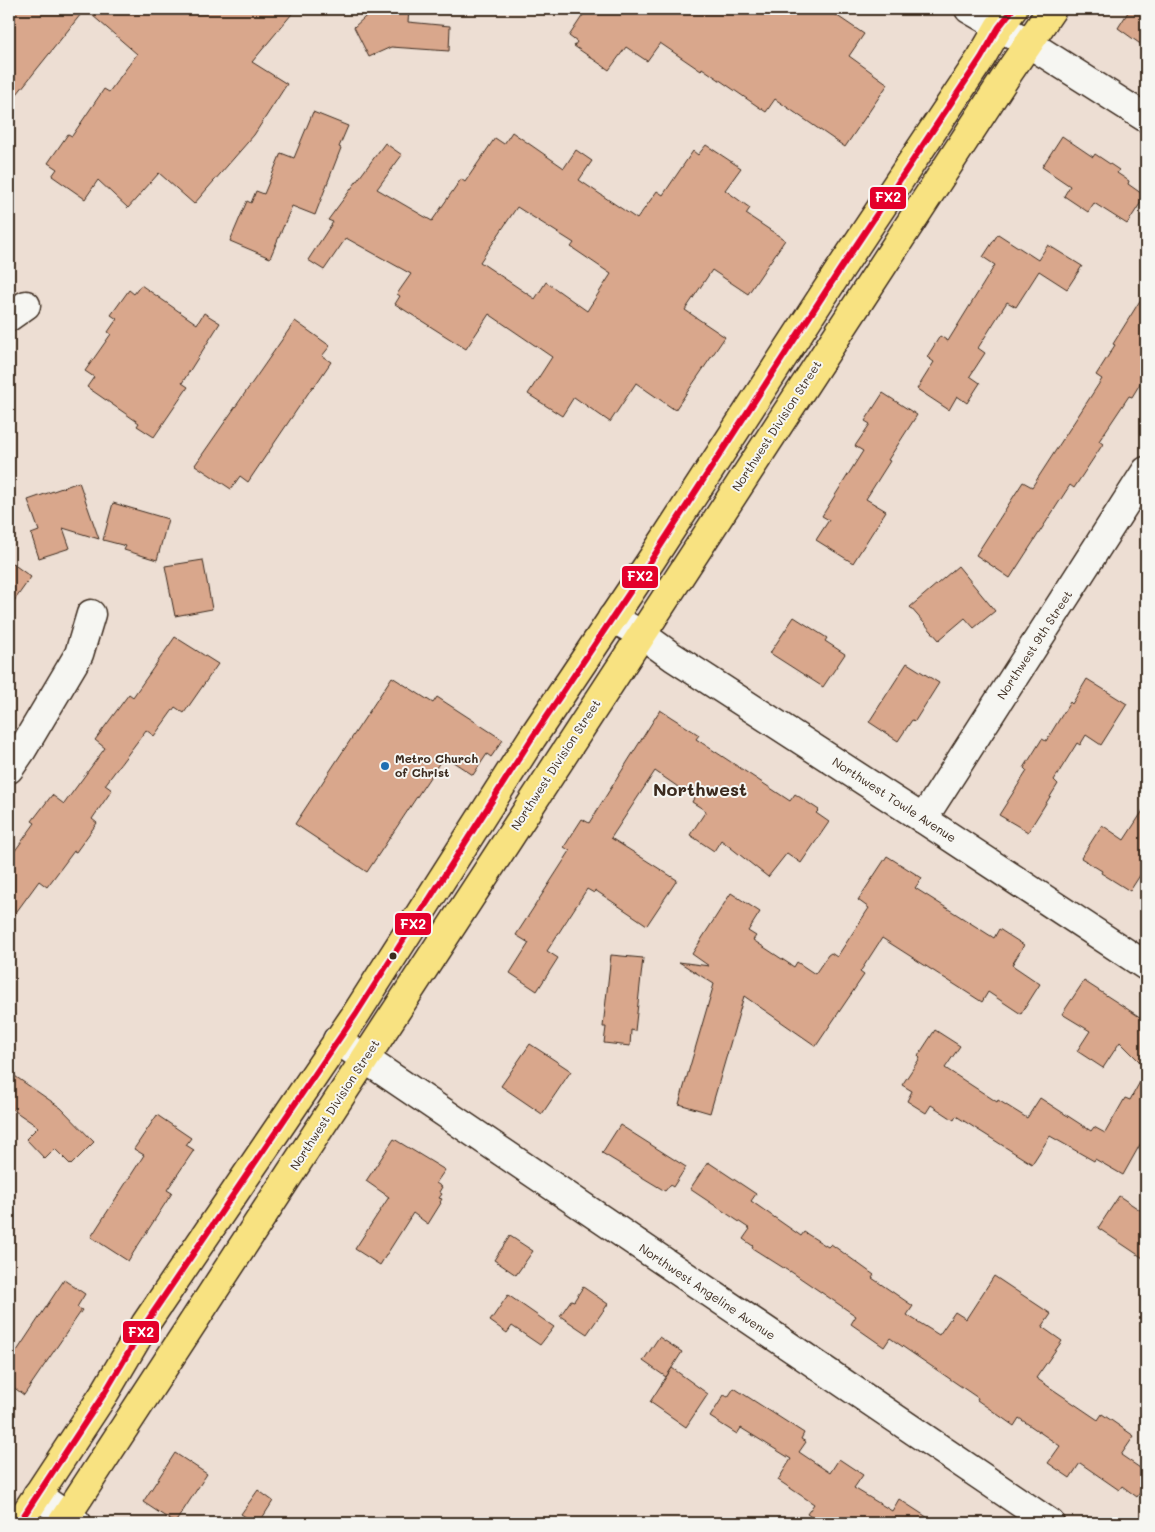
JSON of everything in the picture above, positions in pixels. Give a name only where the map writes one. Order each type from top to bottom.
[{"type":"main road","name":"Northwest Division Street","points":[[68,1521],[364,1059],[1052,9]]},
{"type":"main road","points":[[19,1523],[104,1394],[146,1323],[356,1014],[532,738],[1006,18]]},
{"type":"street","points":[[969,9],[1006,18],[1028,43],[1146,118]]},
{"type":"street","name":"Northwest 9th Street","points":[[923,819],[1146,471]]},
{"type":"street","points":[[9,769],[79,654],[92,614]]},
{"type":"street","name":"Northwest Towle Avenue","points":[[612,618],[641,634],[673,657],[1146,966]]},
{"type":"street","name":"Northwest Angeline Avenue","points":[[337,1040],[1050,1523]]},
{"type":"street","points":[[37,1495],[68,1521]]},
{"type":"building","points":[[9,9],[85,9],[9,104]]},
{"type":"building","points":[[85,9],[296,9],[252,62],[287,84],[254,135],[194,204],[159,173],[128,208],[98,180],[85,199],[52,176],[57,169],[48,163],[68,134],[72,136],[104,89],[109,92],[137,54]]},
{"type":"building","points":[[374,9],[409,10],[408,22],[450,26],[449,51],[391,47],[369,57],[354,27]]},
{"type":"building","points":[[587,9],[827,9],[864,34],[849,56],[888,84],[845,147],[775,99],[766,112],[702,68],[701,71],[660,43],[647,61],[626,47],[609,70],[574,46],[577,42],[569,36]]},
{"type":"building","points":[[1130,9],[1146,9],[1146,48],[1118,28]]},
{"type":"building","points":[[313,112],[348,126],[315,215],[292,206],[270,258],[230,241],[247,201],[251,203],[256,191],[264,194],[281,153],[294,158]]},
{"type":"building","points":[[512,132],[564,168],[576,150],[592,161],[579,180],[637,219],[657,191],[663,195],[693,151],[698,155],[706,145],[741,168],[725,190],[750,208],[746,214],[785,240],[748,294],[712,270],[685,310],[725,337],[675,410],[636,383],[610,422],[574,397],[562,416],[528,394],[552,357],[489,314],[466,349],[395,304],[400,296],[397,294],[411,274],[346,238],[324,270],[308,260],[333,222],[328,220],[385,143],[402,155],[377,189],[432,221],[461,179],[465,182],[495,138],[504,144]],"holes":[[[517,207],[574,243],[571,247],[611,274],[587,311],[546,282],[535,299],[480,262]]]},
{"type":"building","points":[[1062,136],[1093,157],[1095,154],[1119,170],[1117,173],[1129,181],[1128,184],[1145,196],[1127,224],[1094,203],[1088,212],[1064,196],[1070,186],[1042,167]]},
{"type":"building","points":[[998,234],[1038,260],[1048,245],[1082,266],[1067,289],[1039,271],[1016,307],[1007,302],[978,348],[985,353],[970,376],[980,383],[967,403],[957,396],[949,410],[917,389],[934,362],[927,357],[940,336],[948,341],[995,265],[983,257]]},
{"type":"building","points":[[141,285],[197,324],[204,313],[220,323],[182,383],[188,387],[154,437],[137,426],[139,423],[87,387],[94,377],[85,371],[111,334],[108,332],[117,319],[111,315],[129,290],[134,294]]},
{"type":"building","points":[[1146,291],[1146,374],[1132,397],[1129,396],[1099,441],[1103,444],[1074,488],[1070,485],[1010,578],[976,555],[1023,482],[1032,487],[1102,379],[1096,375]]},
{"type":"building","points":[[295,321],[330,346],[322,356],[331,362],[248,482],[240,476],[231,489],[195,465]]},
{"type":"building","points":[[883,393],[917,415],[866,499],[886,511],[853,563],[816,540],[829,520],[822,516],[863,451],[855,446],[870,424],[865,421]]},
{"type":"building","points":[[79,482],[99,539],[63,528],[70,548],[39,558],[31,534],[39,531],[28,500]]},
{"type":"building","points":[[113,503],[168,519],[157,560],[124,550],[126,546],[103,540]]},
{"type":"building","points":[[203,560],[212,609],[175,616],[165,566]]},
{"type":"building","points":[[9,561],[31,577],[9,608]]},
{"type":"building","points":[[958,566],[995,611],[974,628],[965,618],[939,640],[910,607]]},
{"type":"building","points":[[794,617],[827,638],[825,641],[845,654],[823,687],[770,653]]},
{"type":"building","points":[[175,637],[218,664],[184,713],[175,707],[154,736],[146,730],[105,785],[112,790],[92,819],[97,823],[47,887],[39,881],[9,922],[9,859],[35,823],[32,821],[52,795],[64,804],[105,748],[95,740],[129,694],[133,697]]},
{"type":"building","points":[[907,663],[939,683],[915,721],[912,720],[898,741],[869,722]]},
{"type":"building","name":"Metro Church of Christ","points":[[392,677],[433,703],[437,697],[503,740],[491,757],[487,754],[473,775],[444,756],[367,872],[295,824]]},
{"type":"building","points":[[1087,679],[1127,704],[1101,745],[1086,735],[1080,745],[1077,743],[1054,780],[1058,784],[1028,832],[999,815],[1027,771],[1024,768],[1042,739],[1046,741]]},
{"type":"building","points":[[660,710],[699,735],[696,739],[790,801],[795,794],[819,810],[816,813],[829,822],[801,863],[787,853],[768,877],[721,840],[714,851],[690,835],[706,811],[692,802],[694,798],[655,771],[611,838],[677,880],[647,925],[595,890],[594,893],[587,889],[547,951],[558,958],[537,991],[510,973],[529,943],[516,935],[570,851],[564,847],[582,819],[589,823]]},
{"type":"building","points":[[1146,806],[1146,866],[1130,891],[1081,858],[1102,825],[1124,840]]},
{"type":"building","points":[[887,856],[922,878],[915,888],[994,938],[999,929],[1024,945],[1012,965],[1040,984],[1021,1014],[988,992],[982,1002],[882,938],[860,972],[864,975],[816,1046],[744,996],[710,1113],[679,1104],[714,984],[679,962],[709,966],[692,954],[731,893],[760,912],[748,931],[756,936],[753,940],[794,967],[797,962],[815,974],[828,955],[831,953],[837,957],[869,908],[858,900]]},
{"type":"building","points":[[611,955],[643,958],[635,1031],[631,1030],[630,1046],[604,1043],[606,1027],[603,1027]]},
{"type":"building","points":[[1084,981],[1146,1021],[1146,1068],[1120,1042],[1103,1068],[1077,1051],[1090,1031],[1062,1014]]},
{"type":"building","points":[[935,1030],[960,1046],[945,1068],[997,1102],[998,1100],[1027,1118],[1040,1098],[1091,1131],[1094,1127],[1105,1133],[1125,1098],[1130,1100],[1146,1071],[1146,1134],[1123,1175],[1050,1136],[1032,1164],[956,1116],[954,1120],[931,1105],[926,1113],[907,1101],[912,1091],[902,1085],[920,1058],[918,1056]]},
{"type":"building","points":[[530,1044],[571,1071],[542,1114],[501,1086]]},
{"type":"building","points":[[9,1072],[61,1108],[94,1142],[71,1165],[55,1149],[45,1159],[26,1139],[38,1127],[9,1107]]},
{"type":"building","points":[[157,1115],[191,1138],[186,1145],[194,1150],[167,1190],[172,1193],[128,1261],[91,1237],[144,1155],[134,1149]]},
{"type":"building","points":[[620,1125],[686,1167],[673,1187],[670,1185],[665,1191],[602,1153]]},
{"type":"building","points":[[394,1139],[445,1170],[436,1183],[442,1187],[439,1192],[442,1194],[439,1198],[442,1199],[428,1224],[413,1213],[380,1265],[355,1249],[389,1197],[366,1181]]},
{"type":"building","points":[[708,1162],[756,1194],[751,1201],[801,1236],[804,1232],[828,1247],[831,1244],[874,1275],[872,1278],[913,1306],[907,1315],[939,1335],[955,1312],[966,1319],[994,1276],[1051,1314],[1042,1327],[1062,1341],[1036,1378],[1098,1420],[1102,1414],[1134,1436],[1121,1455],[1146,1472],[1146,1483],[1137,1497],[1122,1486],[1119,1490],[1080,1463],[1070,1478],[1048,1463],[1060,1446],[1019,1418],[1014,1426],[977,1400],[978,1398],[890,1338],[884,1347],[851,1324],[856,1316],[790,1271],[752,1248],[753,1246],[743,1239],[750,1229],[690,1189]]},
{"type":"building","points":[[1119,1196],[1146,1214],[1146,1260],[1098,1228]]},
{"type":"building","points":[[510,1236],[533,1251],[516,1275],[494,1260]]},
{"type":"building","points":[[64,1280],[85,1294],[77,1307],[82,1310],[24,1395],[9,1384],[9,1363]]},
{"type":"building","points":[[583,1287],[608,1304],[587,1334],[560,1316],[571,1300],[574,1301]]},
{"type":"building","points":[[508,1295],[554,1327],[540,1345],[512,1326],[507,1333],[490,1321]]},
{"type":"building","points":[[659,1337],[682,1352],[666,1377],[643,1361]]},
{"type":"building","points":[[672,1368],[708,1394],[686,1427],[650,1402]]},
{"type":"building","points":[[734,1388],[804,1433],[801,1439],[806,1442],[799,1452],[830,1473],[839,1459],[863,1475],[854,1488],[892,1511],[899,1499],[936,1523],[820,1523],[807,1514],[814,1504],[778,1480],[791,1459],[741,1428],[737,1434],[710,1417],[724,1395],[728,1397]]},
{"type":"building","points":[[175,1453],[207,1474],[175,1523],[143,1502]]},
{"type":"building","points":[[258,1490],[273,1501],[259,1523],[255,1523],[241,1514]]},
{"type":"transit line","name":"FX2","points":[[19,1523],[104,1394],[146,1323],[356,1014],[532,738],[650,562],[839,271],[981,58],[999,27],[1013,9]]},
{"type":"place","name":"Metro Church of Christ","points":[[385,766]]},
{"type":"district","name":"Northwest","points":[[700,790]]}]
